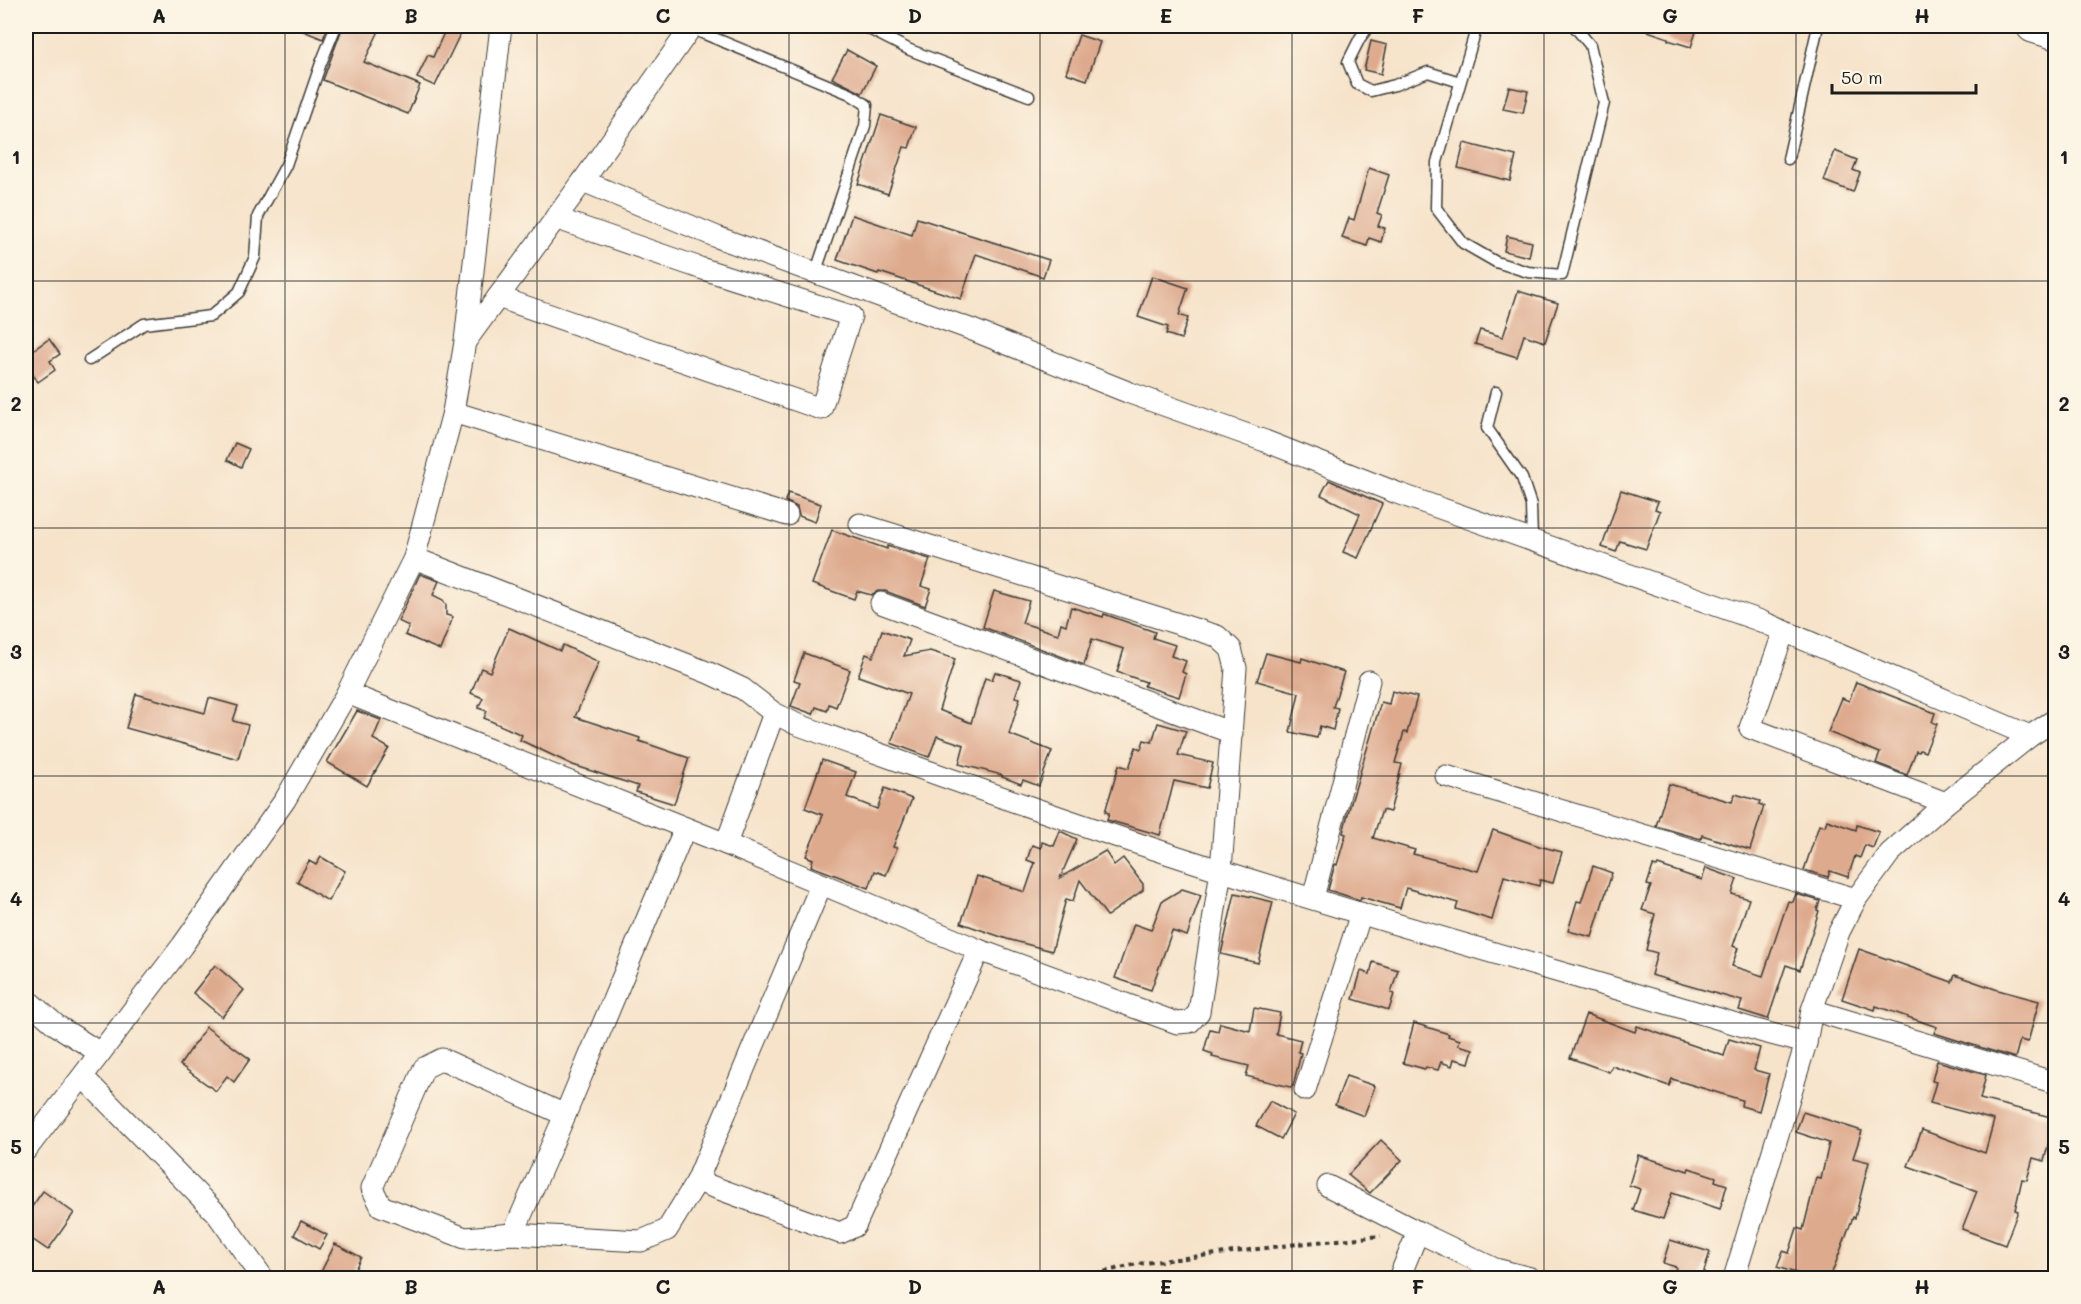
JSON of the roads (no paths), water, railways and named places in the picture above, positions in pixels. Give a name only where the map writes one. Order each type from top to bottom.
[{"type":"main road","points":[[2033,26],[2055,33]]},
{"type":"street","points":[[27,1144],[83,1077],[182,946],[285,800],[347,693],[414,558],[453,412],[465,342],[501,26]]},
{"type":"street","points":[[465,342],[583,181],[691,27]]},
{"type":"street","points":[[583,181],[717,237],[970,329],[1130,393],[1265,441],[1397,493],[1784,631],[2030,736]]},
{"type":"street","points":[[498,297],[821,409],[851,316],[700,268],[555,218]]},
{"type":"street","points":[[453,412],[787,515]]},
{"type":"street","points":[[347,693],[726,844],[979,950],[1177,1023],[1190,1022],[1199,1012],[1221,870],[1236,668],[1231,649],[1217,636],[860,524]]},
{"type":"street","points":[[414,558],[708,673],[743,689],[774,713],[796,724],[1078,824],[1361,913],[1806,1043]]},
{"type":"street","points":[[881,603],[1232,733]]},
{"type":"street","points":[[1784,631],[1750,728],[1946,803]]},
{"type":"street","points":[[1313,898],[1369,681]]},
{"type":"street","points":[[726,844],[774,713]]},
{"type":"street","points":[[1734,1278],[1806,1043],[1812,1010],[1839,932],[1856,899],[1890,853],[1946,803],[2055,719]]},
{"type":"street","points":[[1446,776],[1856,899]]},
{"type":"street","points":[[513,1234],[685,828]]},
{"type":"street","points":[[565,1115],[442,1059],[424,1068],[372,1188],[381,1206],[465,1238],[513,1234],[641,1241],[667,1230],[697,1181],[821,885]]},
{"type":"street","points":[[1305,1090],[1361,913]]},
{"type":"street","points":[[697,1181],[840,1233],[855,1226],[979,950]]},
{"type":"street","points":[[26,999],[56,1025],[100,1053]]},
{"type":"street","points":[[1812,1010],[2055,1083]]},
{"type":"street","points":[[83,1077],[217,1214],[263,1278]]},
{"type":"street","points":[[1328,1186],[1495,1269],[1530,1278]]},
{"type":"street","points":[[1400,1278],[1418,1232]]},
{"type":"lane","points":[[89,360],[144,324],[211,316],[239,291],[255,256],[258,216],[286,165],[336,26]]},
{"type":"lane","points":[[863,26],[910,50],[1029,96]]},
{"type":"lane","points":[[1369,26],[1348,62],[1357,84],[1371,91],[1395,85],[1428,72],[1460,82]]},
{"type":"lane","points":[[1477,26],[1437,162],[1436,208],[1463,243],[1496,262],[1528,272],[1562,275],[1604,103],[1590,45],[1574,26]]},
{"type":"lane","points":[[1788,159],[1818,26]]},
{"type":"lane","points":[[691,27],[850,93],[867,105],[865,126],[815,274]]},
{"type":"lane","points":[[1496,392],[1487,428],[1522,478],[1532,505],[1532,540]]}]
